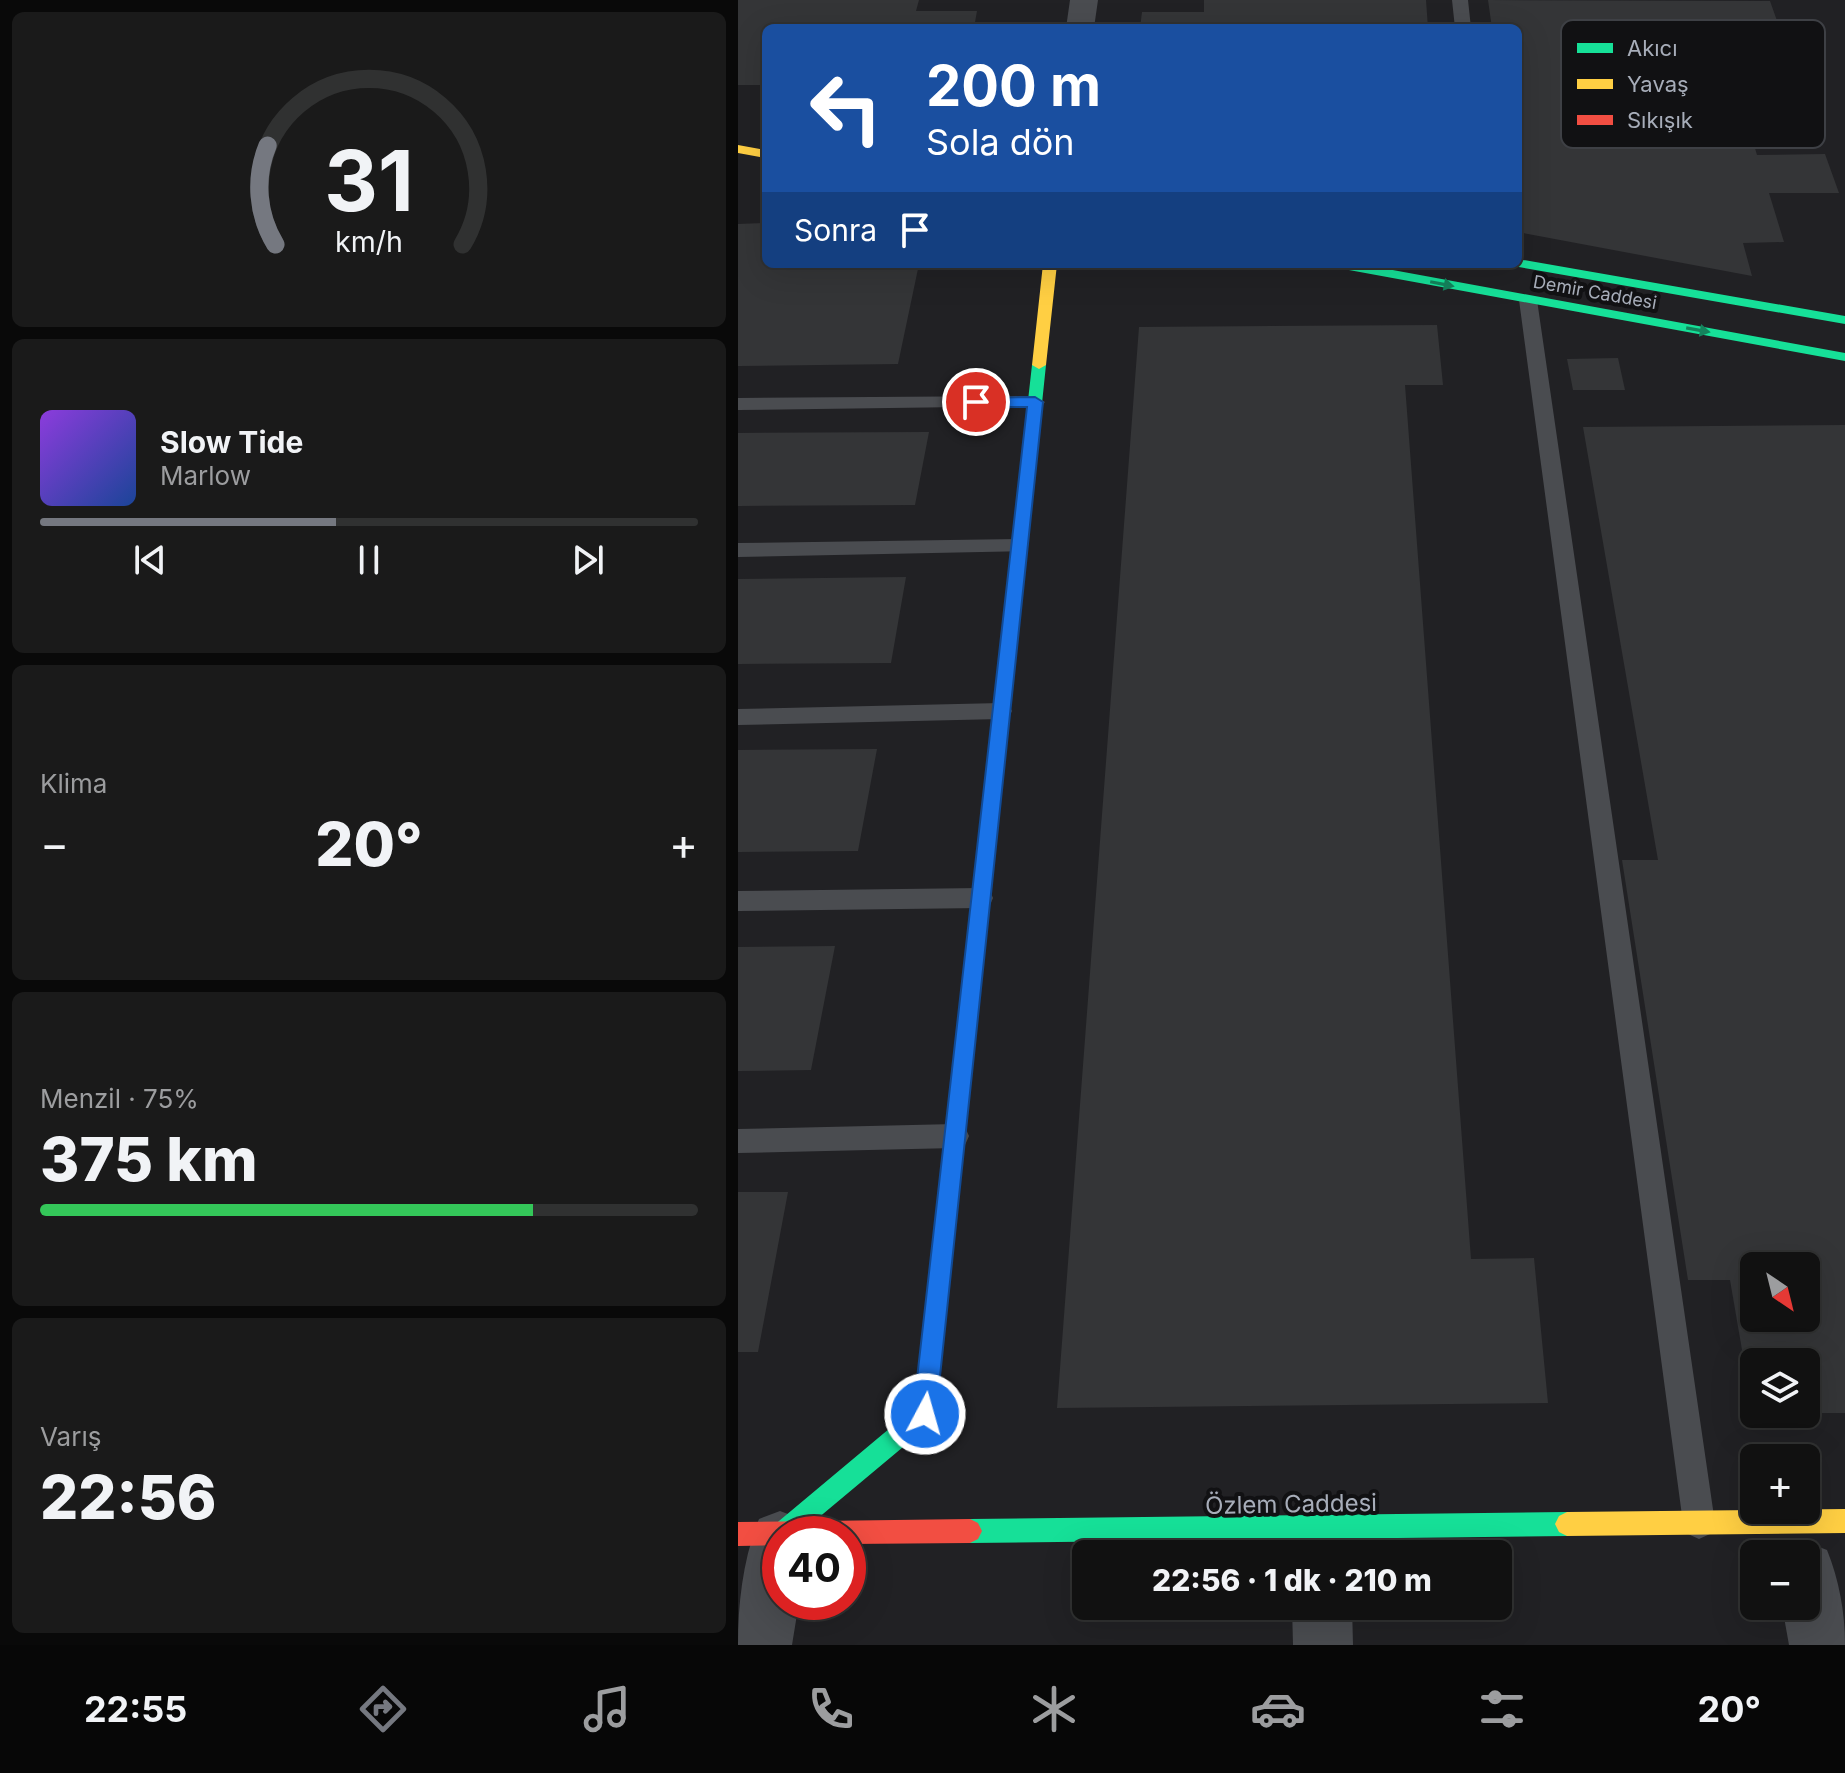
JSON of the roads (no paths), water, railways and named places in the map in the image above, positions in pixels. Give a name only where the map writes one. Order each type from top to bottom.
[{"type":"street","points":[[1081,24],[1084,0]]},
{"type":"street","points":[[738,149],[762,153]]},
{"type":"street","name":"Demir Caddesi","points":[[1522,264],[1845,320]]},
{"type":"street","points":[[805,1516],[925,1414],[1050,268]]},
{"type":"street","name":"Demir Caddesi","points":[[1359,268],[1845,357]]},
{"type":"street","name":"Özlem Caddesi","points":[[1343,1540],[1699,1523],[1801,1540]]},
{"type":"street","name":"Özlem Caddesi","points":[[738,1534],[762,1535]]},
{"type":"street","name":"Özlem Caddesi","points":[[866,1537],[1214,1540]]},
{"type":"street","points":[[762,1645],[766,1620]]},
{"type":"street","points":[[1322,1620],[1323,1645]]},
{"type":"street","points":[[1818,1620],[1819,1645]]},
{"type":"lane","points":[[1460,0],[1463,24]]},
{"type":"lane","points":[[1528,300],[1699,1523]]},
{"type":"lane","points":[[738,404],[1035,402]]},
{"type":"lane","points":[[738,550],[1018,546]]},
{"type":"lane","points":[[738,717],[1001,711]]},
{"type":"lane","points":[[738,901],[981,898]]},
{"type":"lane","points":[[738,1141],[955,1136]]}]
